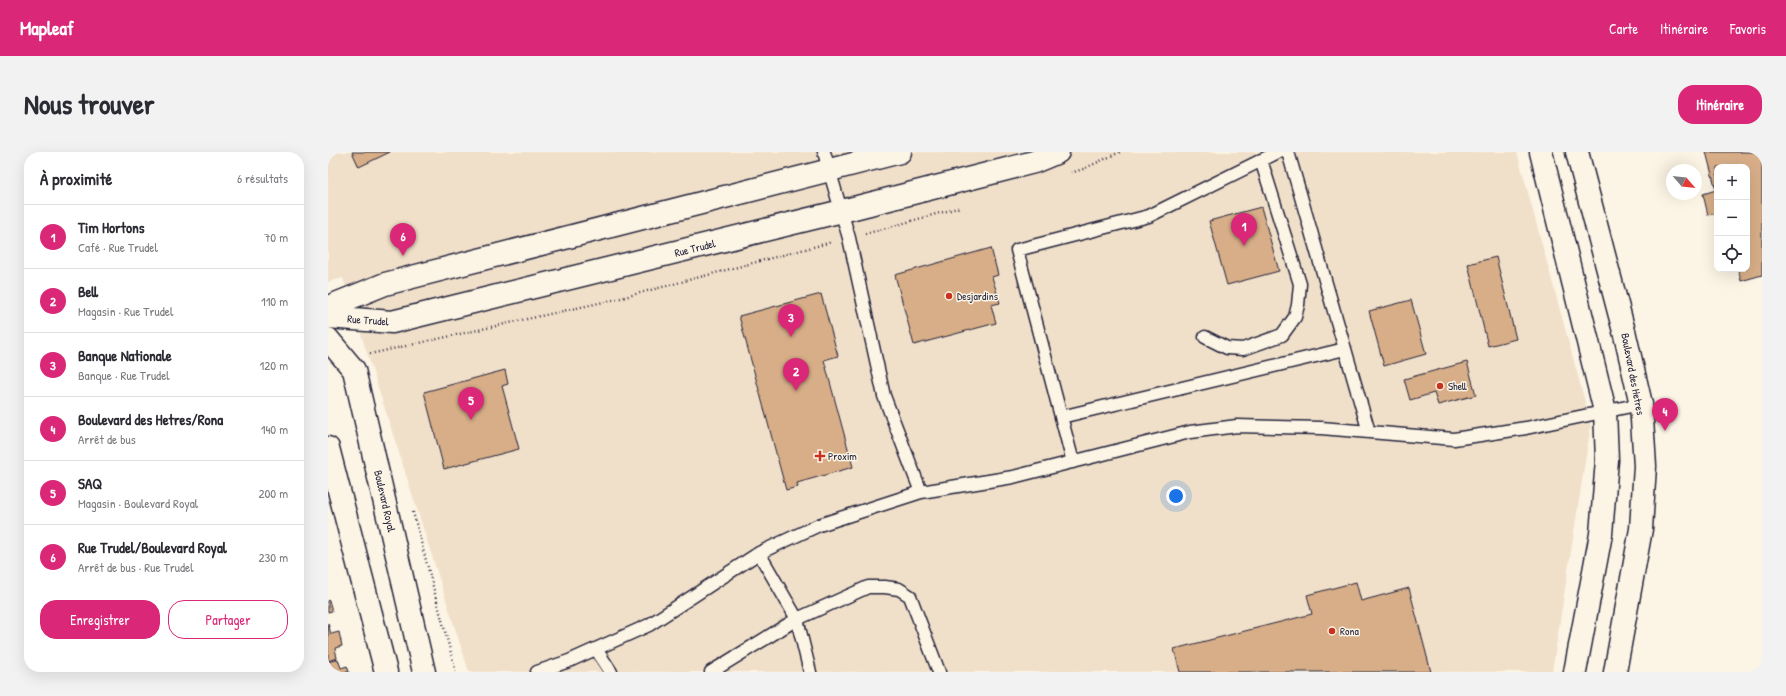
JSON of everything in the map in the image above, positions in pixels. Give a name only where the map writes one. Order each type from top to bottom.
[{"type":"street","name":"Rue Trudel","points":[[328,307],[385,284],[827,161],[900,152]]},
{"type":"street","name":"Rue Trudel","points":[[328,317],[392,322],[1034,162],[1058,152]]},
{"type":"street","points":[[1541,152],[1605,411],[1607,460],[1601,534],[1575,672]]},
{"type":"street","name":"Boulevard des Hetres","points":[[1577,152],[1625,335],[1641,404],[1645,466],[1641,529],[1615,672]]},
{"type":"street","name":"Boulevard Royal","points":[[328,339],[354,370],[424,672]]},
{"type":"street","points":[[328,448],[386,672]]},
{"type":"lane","points":[[1072,462],[1017,250],[1150,216],[1278,152]]},
{"type":"lane","points":[[1288,152],[1369,432]]},
{"type":"lane","points":[[1205,337],[1227,348],[1243,349],[1282,334],[1295,317],[1300,284],[1262,160]]},
{"type":"lane","points":[[827,161],[842,211],[884,396],[921,492]]},
{"type":"lane","points":[[1061,417],[1344,349]]},
{"type":"lane","points":[[537,672],[569,661],[649,625],[759,553],[820,525],[921,492],[1013,477],[1190,432],[1237,426],[1321,428],[1454,438],[1526,428],[1641,404]]},
{"type":"lane","points":[[759,553],[797,619],[810,672]]},
{"type":"lane","points":[[711,672],[797,619],[868,588],[885,587],[899,589],[910,596],[939,672]]},
{"type":"lane","points":[[596,649],[611,672]]},
{"type":"path","points":[[369,354],[618,299],[820,246]]},
{"type":"shaded area","points":[[328,152],[1517,152],[1591,424],[1552,672],[469,672],[343,278],[328,282]]},
{"type":"building","points":[[352,152],[390,152],[359,167]]},
{"type":"building","points":[[1706,152],[1762,152],[1762,275],[1741,281],[1739,272],[1750,272],[1750,164],[1714,164],[1714,182]]},
{"type":"building","points":[[1714,191],[1714,214],[1708,215],[1703,194]]},
{"type":"building","points":[[1261,207],[1279,271],[1227,285],[1209,221]]},
{"type":"building","points":[[991,248],[998,275],[992,277],[1000,303],[991,305],[996,323],[914,345],[895,275]]},
{"type":"building","points":[[1496,257],[1516,339],[1488,346],[1468,264]]},
{"type":"building","points":[[821,294],[838,356],[824,360],[853,467],[797,483],[798,487],[786,490],[739,316]]},
{"type":"building","points":[[1411,300],[1426,354],[1384,366],[1369,311]]},
{"type":"building","name":"Shell","points":[[1467,362],[1476,395],[1438,405],[1434,393],[1410,400],[1404,379]]},
{"type":"building","points":[[505,370],[508,384],[502,386],[519,449],[444,469],[424,392]]},
{"type":"building","name":"Rona","points":[[1356,582],[1361,601],[1409,588],[1431,672],[1180,672],[1174,649],[1312,614],[1307,595]]},
{"type":"building","points":[[329,600],[332,611],[328,612],[328,601]]},
{"type":"building","points":[[328,623],[331,634],[339,632],[342,646],[335,648],[337,658],[328,661]]},
{"type":"building","points":[[338,659],[341,668],[347,666],[349,672],[328,672],[328,662]]},
{"type":"place","name":"Tim Hortons","points":[[1244,246]]},
{"type":"place","name":"Rue Trudel/Boulevard Royal","points":[[403,256]]},
{"type":"place","name":"Desjardins","points":[[949,296]]},
{"type":"place","name":"Banque Nationale","points":[[791,337]]},
{"type":"place","name":"Shell","points":[[1440,386]]},
{"type":"place","name":"Bell","points":[[796,391]]},
{"type":"place","name":"SAQ","points":[[471,420]]},
{"type":"place","name":"Boulevard des Hetres/Rona","points":[[1665,431]]},
{"type":"place","name":"Proxim","points":[[820,456]]},
{"type":"place","name":"Rona","points":[[1332,631]]}]
